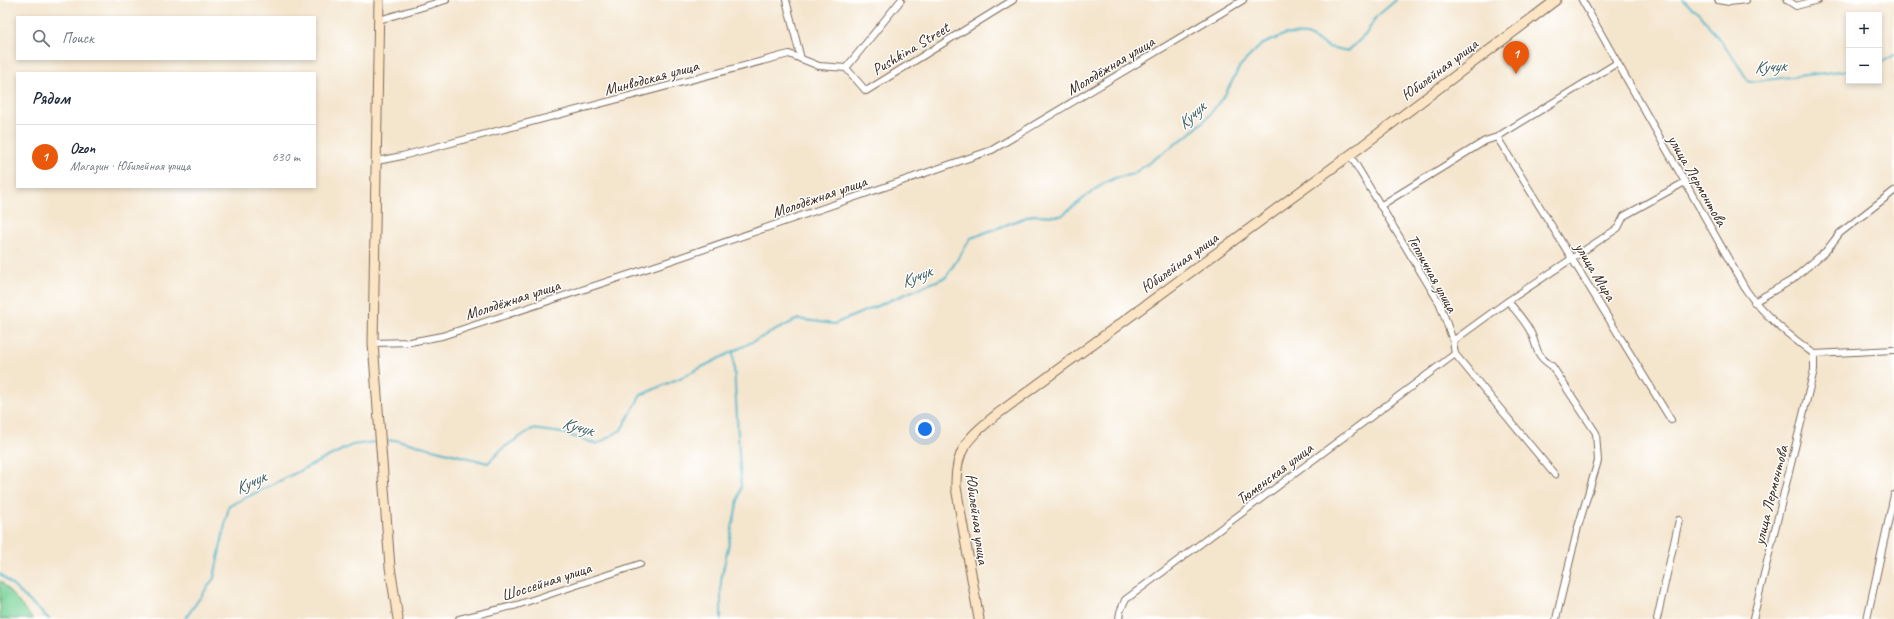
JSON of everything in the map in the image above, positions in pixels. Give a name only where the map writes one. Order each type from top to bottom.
[{"type":"street","points":[[379,0],[373,344],[390,559],[398,619]]},
{"type":"street","points":[[379,20],[446,0]]},
{"type":"street","points":[[786,0],[801,59]]},
{"type":"street","points":[[846,68],[901,0]]},
{"type":"street","name":"Pushkina Street","points":[[846,68],[866,91],[1014,0]]},
{"type":"street","name":"Молодёжная улица","points":[[373,344],[410,342],[442,336],[659,265],[992,150],[1243,0]]},
{"type":"street","name":"Юбилейная улица","points":[[979,619],[956,487],[955,469],[960,454],[967,442],[996,415],[1350,155],[1556,0]]},
{"type":"street","name":"улица Лермонтова","points":[[1582,0],[1754,302],[1775,324],[1814,354],[1814,370],[1753,619]]},
{"type":"street","points":[[1718,0],[1729,2],[1746,0]]},
{"type":"street","points":[[1787,0],[1796,6],[1818,0]]},
{"type":"street","name":"Минводская улица","points":[[377,161],[402,156],[789,54],[819,66],[846,68]]},
{"type":"street","points":[[1380,206],[1485,141],[1497,137],[1617,63]]},
{"type":"street","name":"улица Мира","points":[[1497,137],[1671,420]]},
{"type":"street","name":"Тепличная улица","points":[[1350,155],[1440,304],[1453,342],[1455,354]]},
{"type":"street","points":[[1453,342],[1508,301],[1572,257],[1618,228],[1624,216],[1685,182]]},
{"type":"street","points":[[1754,302],[1792,280],[1826,251],[1840,233],[1894,191]]},
{"type":"street","points":[[1508,301],[1530,330],[1535,348],[1543,361],[1552,366],[1596,433],[1598,461],[1578,527],[1556,619]]},
{"type":"street","points":[[1814,354],[1894,350]]},
{"type":"street","points":[[1455,354],[1555,475]]},
{"type":"street","name":"Тюменская улица","points":[[1119,619],[1120,612],[1126,600],[1455,354]]},
{"type":"street","points":[[1867,619],[1894,495]]},
{"type":"street","points":[[1657,619],[1678,520]]},
{"type":"street","name":"Шоссейная улица","points":[[459,619],[517,605],[640,564]]},
{"type":"green space","points":[[0,580],[33,619],[0,619]]},
{"type":"waterway","name":"Кучук","points":[[387,441],[397,440],[488,463],[503,448],[532,429],[562,433],[597,444],[621,430],[641,395],[682,377],[798,319],[834,324],[946,277],[971,238],[1032,215],[1061,216],[1101,185],[1115,178],[1133,174],[1191,133],[1208,117],[1226,93],[1240,66],[1261,45],[1286,34],[1307,35],[1329,47],[1348,51],[1366,34],[1376,17],[1396,0]]},
{"type":"waterway","name":"Кучук","points":[[1682,0],[1700,14],[1732,56],[1749,82],[1846,70]]},
{"type":"waterway","name":"Кучук","points":[[1882,62],[1894,55]]},
{"type":"waterway","points":[[721,619],[721,580],[741,486],[733,351]]},
{"type":"waterway","name":"Кучук","points":[[185,619],[214,578],[229,506],[352,445],[374,442]]},
{"type":"waterway","name":"Кучук","points":[[0,574],[49,619]]},
{"type":"place","name":"Ozon","points":[[1516,74]]}]
